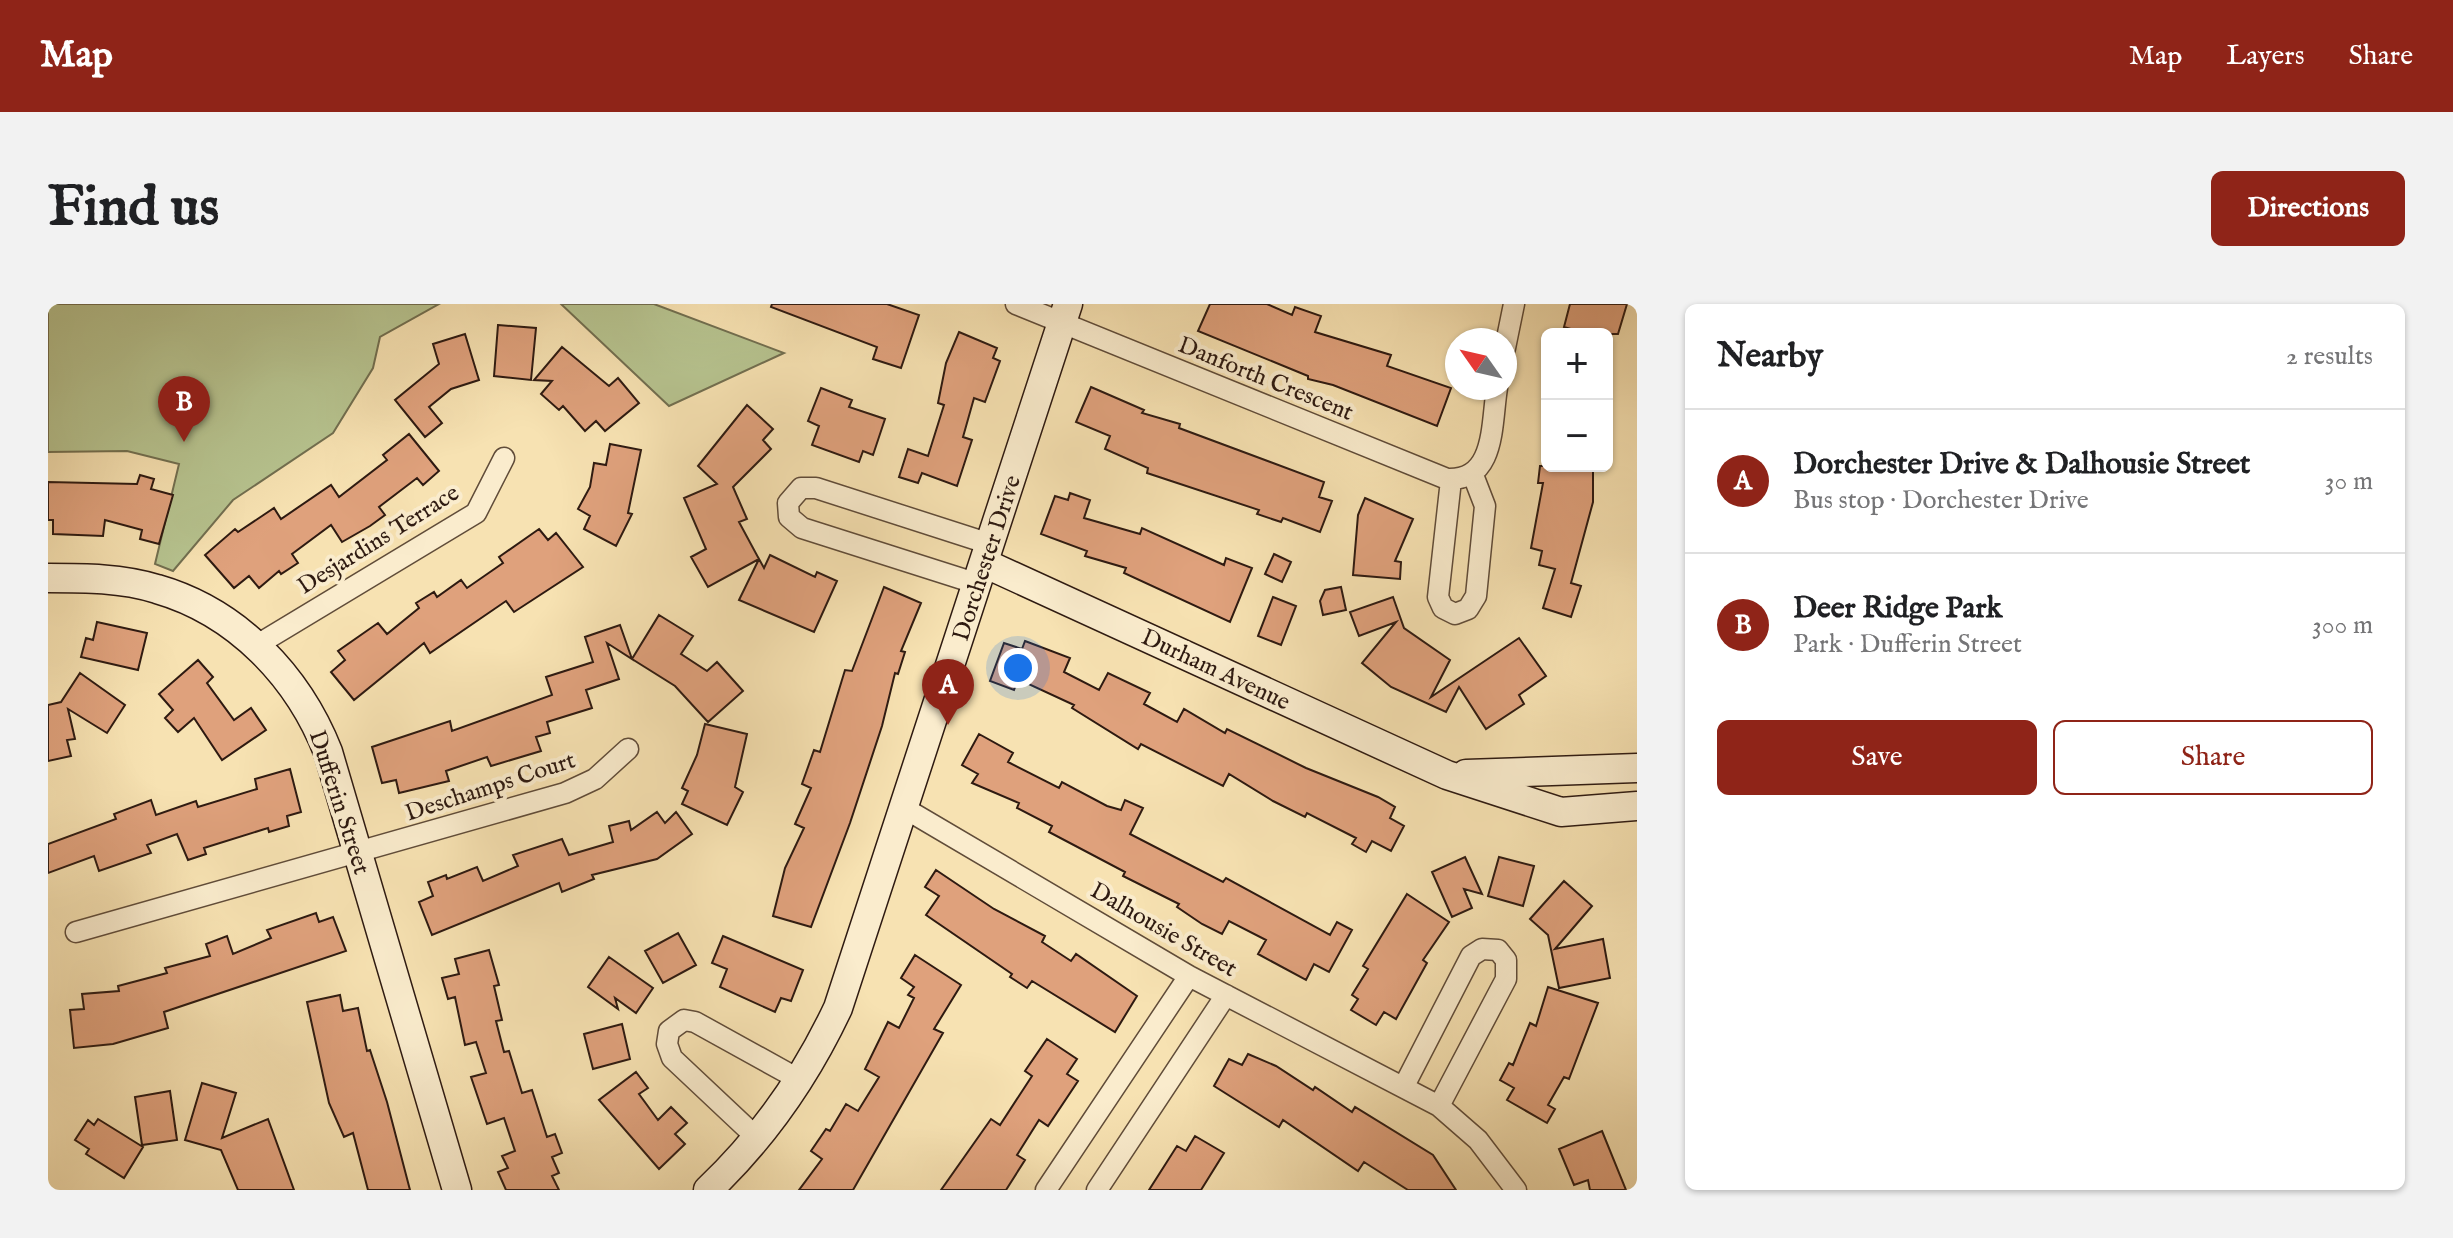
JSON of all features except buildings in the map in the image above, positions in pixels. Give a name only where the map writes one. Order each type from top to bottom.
[{"type":"street","name":"Danforth Crescent","points":[[1016,304],[1064,314],[1451,480]]},
{"type":"street","points":[[1509,328],[1514,304]]},
{"type":"street","name":"Dorchester Drive","points":[[708,1190],[757,1138],[800,1080],[826,1033],[848,982],[1064,314]]},
{"type":"street","points":[[1473,475],[1485,506],[1476,596],[1468,609],[1455,614],[1443,608],[1438,597],[1451,480],[1473,475],[1488,453],[1495,400]]},
{"type":"street","name":"Desjardins Terrace","points":[[257,645],[476,513],[504,458]]},
{"type":"street","points":[[801,488],[816,488],[984,564],[802,528],[789,517],[788,503],[801,488]]},
{"type":"street","name":"Durham Avenue","points":[[984,564],[1447,775],[1561,812],[1637,806]]},
{"type":"street","name":"Dufferin Street","points":[[48,578],[130,583],[158,589],[212,614],[257,645],[292,685],[313,718],[328,752],[457,1190]]},
{"type":"street","name":"Deschamps Court","points":[[76,932],[357,855],[577,788],[595,779],[628,749]]},
{"type":"street","name":"Durham Avenue","points":[[1447,775],[1637,768]]},
{"type":"street","name":"Dalhousie Street","points":[[904,808],[1189,976],[1439,1106],[1478,1140],[1516,1190]]},
{"type":"street","points":[[1404,1086],[1471,956],[1482,949],[1498,950],[1506,960],[1506,979],[1439,1106]]},
{"type":"street","points":[[1046,1190],[1189,976]]},
{"type":"street","points":[[1097,1190],[1226,995]]},
{"type":"street","points":[[757,1138],[672,1058],[667,1044],[669,1031],[684,1020],[695,1022],[800,1080]]},
{"type":"green space","points":[[48,304],[439,304],[380,337],[373,368],[333,433],[233,500],[173,571],[155,564],[179,464],[127,451],[48,452]]},
{"type":"green space","points":[[561,304],[654,304],[784,353],[669,406]]},
{"type":"place","name":"Deer Ridge Park","points":[[184,442]]},
{"type":"place","name":"Dorchester Drive & Dalhousie Street","points":[[948,725]]}]
